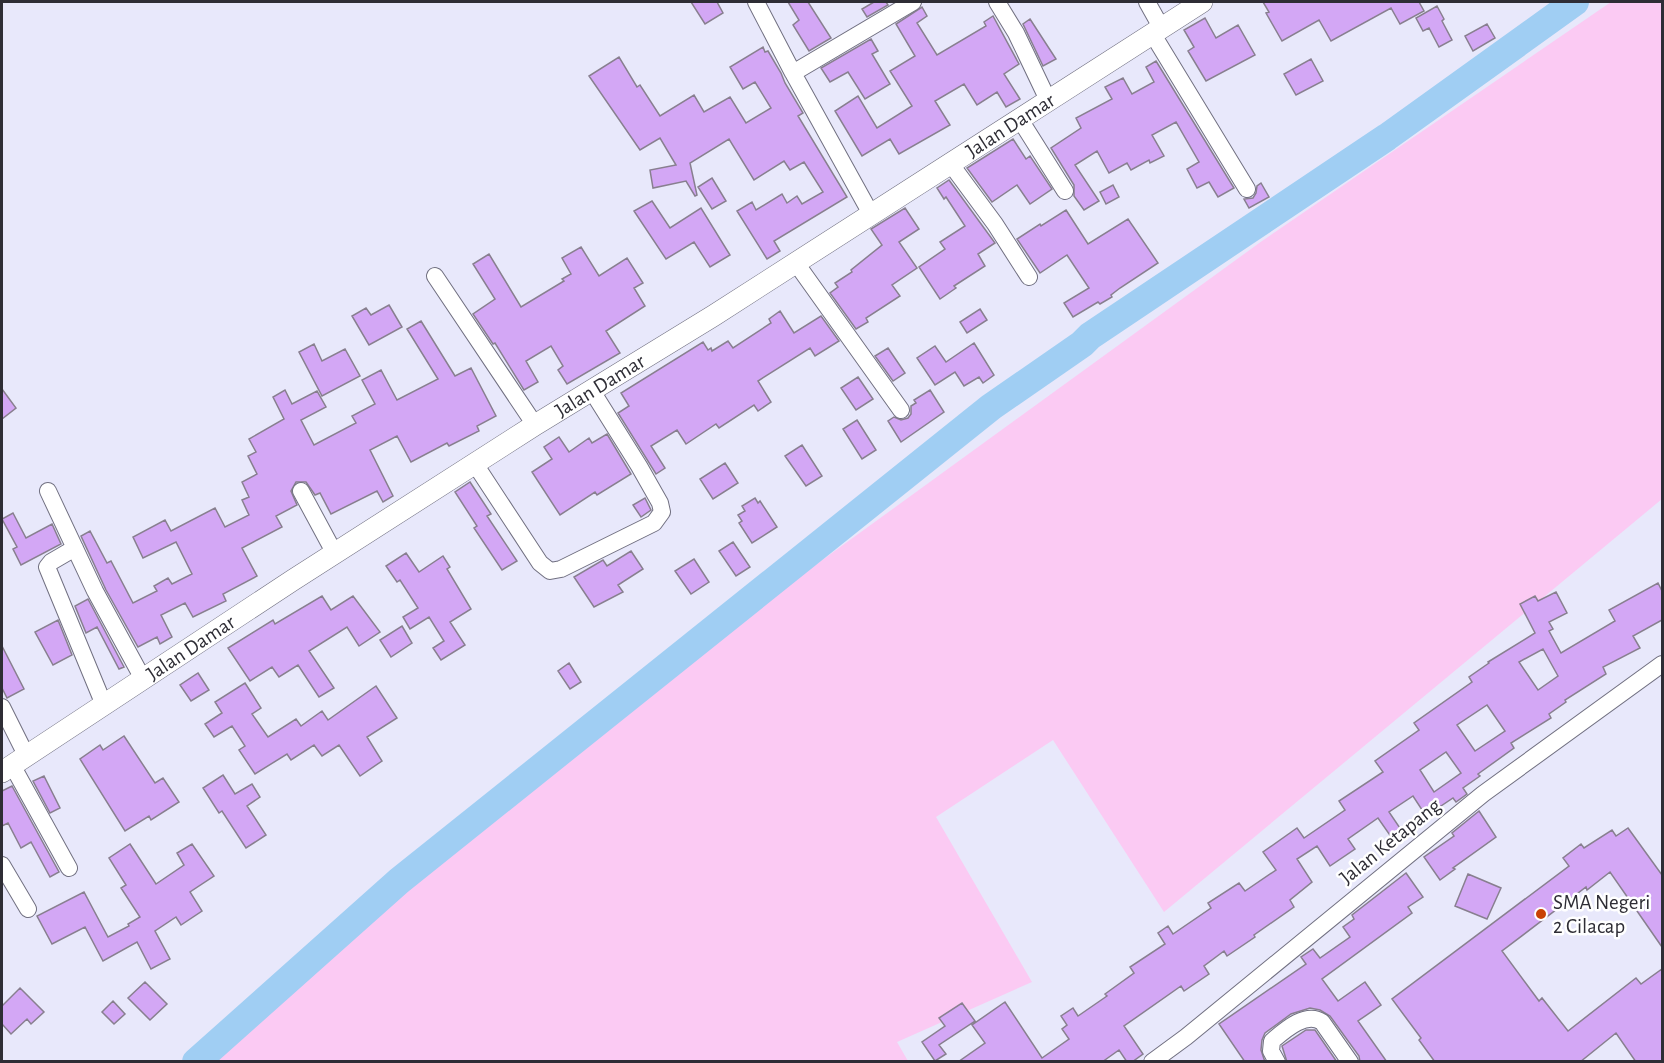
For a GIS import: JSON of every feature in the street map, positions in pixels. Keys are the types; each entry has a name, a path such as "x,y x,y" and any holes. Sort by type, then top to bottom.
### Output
{"street":[{"path":"756,2 871,214"},
{"path":"793,73 913,2"},
{"path":"997,2 1016,33 1048,100"},
{"path":"1147,2 1156,30 1247,189"},
{"name":"Jalan Damar","path":"13,764 535,425 796,262 1202,2"},
{"path":"1019,118 1065,191"},
{"path":"951,163 995,224 1029,277"},
{"path":"796,262 901,410"},
{"path":"435,276 535,425"},
{"path":"475,464 540,563 550,571 561,570 654,522 662,512 660,502 592,391"},
{"path":"48,491 95,591 143,680"},
{"path":"301,491 335,554"},
{"path":"75,548 51,562 47,567 104,705"},
{"name":"Jalan Ketapang","path":"1152,1062 1483,794 1662,664"},
{"path":"2,707 13,764 69,868"},
{"path":"2,866 28,909"},
{"path":"1277,1062 1271,1051 1272,1041 1297,1023 1311,1017 1322,1022 1350,1062"}],"shaded area":[{"path":"1611,2 1662,2 1662,499 1164,912 1053,740 936,817 1032,982 897,1042 908,1061 212,1062 573,741 1262,241"}],"building":[{"path":"691,2 717,2 723,13 705,24"},
{"path":"788,2 808,2 831,38 809,51 793,25 799,20"},
{"path":"874,2 886,2 888,5 867,17 862,9"},
{"path":"1263,2 1419,2 1424,11 1400,24 1391,8 1331,41 1319,20 1282,41 1266,13 1269,12"},
{"path":"1437,6 1452,40 1439,47 1429,28 1423,31 1416,18"},
{"path":"922,7 927,16 917,23 937,55 986,26 984,22 993,16 1019,64 1004,74 1020,99 1006,107 997,92 977,105 964,84 935,101 950,125 899,154 890,139 862,156 835,111 858,96 877,128 912,106 890,71 915,56 896,24"},
{"path":"1205,18 1216,38 1238,25 1255,55 1206,81 1188,51 1194,47 1184,30"},
{"path":"1030,19 1056,59 1043,66 1023,24"},
{"path":"1487,24 1495,38 1473,51 1465,36"},
{"path":"871,39 878,51 872,54 890,84 865,99 848,72 830,82 821,68"},
{"path":"763,47 765,52 768,51 803,113 798,116 847,197 774,241 780,251 767,259 737,211 752,202 756,210 782,194 787,203 797,196 802,204 823,192 804,162 790,170 784,161 754,180 729,139 690,163 697,195 695,196 686,181 653,188 650,170 676,165 660,138 640,150 589,76 619,57 637,87 640,85 660,116 694,95 704,112 730,97 746,123 771,108 755,82 743,89 730,67"},
{"path":"1311,59 1323,81 1296,95 1284,74"},
{"path":"1156,61 1234,188 1218,197 1209,182 1197,188 1187,169 1199,162 1176,122 1152,135 1164,156 1150,163 1149,160 1131,170 1127,163 1109,173 1097,151 1075,165 1099,201 1084,210 1074,196 1074,185 1051,148 1081,128 1076,118 1112,99 1105,87 1123,78 1132,94 1154,82 1146,67"},
{"path":"1013,139 1026,159 1030,156 1052,189 1030,204 1017,185 992,202 967,168"},
{"path":"712,178 726,201 712,209 698,187"},
{"path":"949,180 995,243 978,254 985,266 954,286 956,288 940,299 919,267 945,249 940,242 965,226 946,197 944,199 937,188"},
{"path":"1261,183 1269,197 1249,208 1244,199 1253,198 1257,186"},
{"path":"1113,185 1119,197 1106,204 1100,192"},
{"path":"652,201 670,228 701,208 730,255 710,267 694,242 666,259 634,211"},
{"path":"905,208 919,229 899,242 917,268 892,285 900,296 866,318 868,322 856,329 830,293 838,287 835,283 852,272 851,270 882,245 871,229"},
{"path":"1066,210 1088,244 1128,219 1158,263 1120,288 1111,295 1112,297 1100,304 1098,302 1073,317 1064,303 1089,288 1067,255 1040,273 1017,239"},
{"path":"581,247 599,276 627,258 643,283 634,288 645,306 606,331 620,353 567,384 558,370 563,366 551,346 526,361 538,382 524,390 495,343 493,344 473,314 495,299 473,264 489,254 521,307 564,281 562,279 571,274 562,258"},
{"path":"389,305 402,327 369,345 352,316 366,308 371,315"},
{"path":"980,309 987,320 967,333 960,322"},
{"path":"780,311 794,333 821,316 839,341 815,356 810,348 758,381 771,402 758,411 754,405 719,428 716,424 686,444 677,430 651,446 665,468 656,474 618,413 629,406 621,393 703,342 708,350 711,348 712,351 728,341 733,348 771,323 769,319"},
{"path":"421,321 455,376 471,368 496,416 477,426 479,431 449,446 447,443 411,462 397,436 370,450 393,496 383,502 377,491 331,514 320,493 315,495 306,482 296,482 291,491 297,505 276,516 282,527 242,548 257,576 223,594 226,601 193,617 185,603 161,615 172,637 160,644 157,637 138,647 106,590 81,536 90,531 107,563 111,561 133,603 157,591 154,586 168,578 172,584 192,574 176,542 143,558 133,537 165,520 171,531 215,508 225,527 249,515 242,500 249,497 242,482 257,474 248,456 256,452 249,439 284,419 273,397 285,390 292,404 317,391 326,407 301,420 314,445 356,423 352,416 375,404 362,380 381,370 397,400 438,379 407,329"},
{"path":"974,343 994,375 983,383 979,377 964,386 955,372 935,385 917,358 935,346 946,362"},
{"path":"314,344 322,361 345,349 360,376 322,396 299,352"},
{"path":"888,348 905,373 893,381 875,356"},
{"path":"858,377 873,399 856,410 841,388"},
{"path":"2,389 16,408 2,419"},
{"path":"930,390 944,412 901,442 888,421 894,417 901,420 908,418 911,414 911,406 916,403 914,400"},
{"path":"857,420 876,450 862,459 843,429"},
{"path":"607,434 631,474 597,495 595,492 560,515 532,472 552,459 544,447 559,437 569,452 589,438 592,443"},
{"path":"802,445 822,476 806,486 785,456"},
{"path":"725,463 738,483 713,499 700,479"},
{"path":"470,482 491,514 487,516 517,561 502,570 474,528 477,526 455,492"},
{"path":"645,498 651,510 641,517 633,505"},
{"path":"755,498 758,503 760,501 777,527 752,543 739,523 742,521 738,515 745,511 742,506"},
{"path":"13,513 26,538 52,524 61,544 21,565 13,549 17,547 2,519"},
{"path":"733,542 750,567 736,576 719,551"},
{"path":"631,551 643,569 618,585 623,592 594,607 574,577 603,560 607,566"},
{"path":"406,553 419,572 443,556 450,567 447,569 471,609 450,622 465,645 441,660 433,648 444,641 429,617 410,629 403,617 418,608 400,580 397,582 386,566"},
{"path":"694,559 709,582 691,594 675,571"},
{"path":"1658,583 1662,591 1662,620 1633,636 1640,648 1603,667 1606,674 1565,700 1566,702 1549,714 1551,718 1511,743 1514,748 1463,788 1467,794 1456,802 1453,798 1426,816 1413,796 1389,812 1404,834 1394,841 1378,818 1348,839 1355,849 1330,866 1317,846 1297,859 1312,882 1290,900 1294,907 1227,956 1224,951 1204,966 1209,974 1184,991 1181,986 1124,1026 1143,1054 1132,1062 1127,1062 1119,1050 1102,1062 958,1062 985,1043 972,1025 1005,1002 1042,1058 1069,1039 1062,1029 1067,1025 1061,1016 1073,1008 1078,1016 1107,996 1105,994 1134,973 1130,967 1165,944 1158,933 1168,926 1173,934 1211,908 1208,903 1239,883 1245,891 1276,870 1263,852 1297,828 1304,838 1345,810 1339,801 1383,772 1375,761 1419,730 1414,723 1472,682 1469,677 1488,662 1535,633 1520,604 1535,596 1538,601 1556,592 1567,613 1549,622 1553,629 1549,631 1561,653 1615,621 1609,610","holes":["1543,649 1558,676 1538,690 1519,662","1487,705 1505,731 1475,751 1457,725","1446,752 1461,773 1434,792 1420,770"]},
{"path":"322,596 331,610 353,596 380,632 359,646 347,627 309,651 334,688 319,697 298,665 279,677 272,667 250,681 228,648 273,620 275,624"},
{"path":"88,599 124,667 119,669 97,627 86,633 75,606"},
{"path":"58,620 72,655 53,665 35,632"},
{"path":"402,626 412,643 391,657 380,640"},
{"path":"2,646 24,689 7,698 2,688"},
{"path":"569,663 581,682 570,689 558,671"},
{"path":"198,673 209,690 191,701 180,685"},
{"path":"245,683 261,708 252,714 268,737 296,719 301,726 322,711 328,720 376,686 397,718 367,737 382,761 360,776 339,745 322,756 314,745 291,760 287,754 255,774 239,750 245,746 232,726 214,737 205,724 222,713 215,702"},
{"path":"124,736 155,783 163,778 179,802 151,820 149,816 125,831 80,759 100,745 103,750"},
{"path":"223,775 235,794 252,784 260,797 247,806 266,835 246,848 222,811 219,813 203,788"},
{"path":"44,776 60,808 50,813 33,781"},
{"path":"12,786 59,872 50,877 31,842 21,848 8,823 2,826 2,791"},
{"path":"1479,811 1496,837 1440,880 1424,857 1454,836 1452,833"},
{"path":"1628,828 1662,875 1662,947 1610,872 1587,890 1586,887 1502,951 1539,1001 1542,998 1568,1031 1636,978 1641,984 1662,969 1662,1062 1636,1062 1616,1033 1580,1062 1435,1062 1419,1040 1421,1038 1392,999 1569,866 1563,858 1581,844 1584,848 1612,830 1616,836"},
{"path":"130,844 156,884 184,865 177,853 192,844 214,876 190,892 202,911 181,925 176,917 155,931 170,959 151,969 137,942 103,961 85,927 52,944 37,916 84,892 108,937 129,926 128,924 140,917 121,888 126,885 109,858"},
{"path":"1406,873 1423,897 1408,907 1412,913 1322,979 1338,1001 1365,982 1381,1005 1358,1021 1387,1062 1360,1062 1359,1056 1330,1016 1320,1010 1310,1008 1291,1014 1265,1033 1261,1050 1265,1062 1245,1062 1219,1024 1306,964 1301,957 1313,949 1320,958 1350,937 1343,927 1354,919 1352,915"},
{"path":"1468,874 1501,888 1487,919 1455,906"},
{"path":"145,982 167,1004 150,1020 128,998"},
{"path":"20,988 44,1012 31,1024 27,1019 11,1034 2,1024 2,1006"},
{"path":"113,1001 125,1014 114,1024 102,1012"},
{"path":"962,1003 975,1021 939,1045 946,1054 935,1061 922,1042 945,1026 939,1018"},
{"path":"1306,1030 1315,1030 1337,1062 1287,1062 1282,1046"}],"waterway":[{"path":"196,1062 399,881 991,407 1082,344 1090,336 1387,137 1575,2"}],"place":[{"name":"SMA Negeri 2 Cilacap","path":"1541,914"}]}
